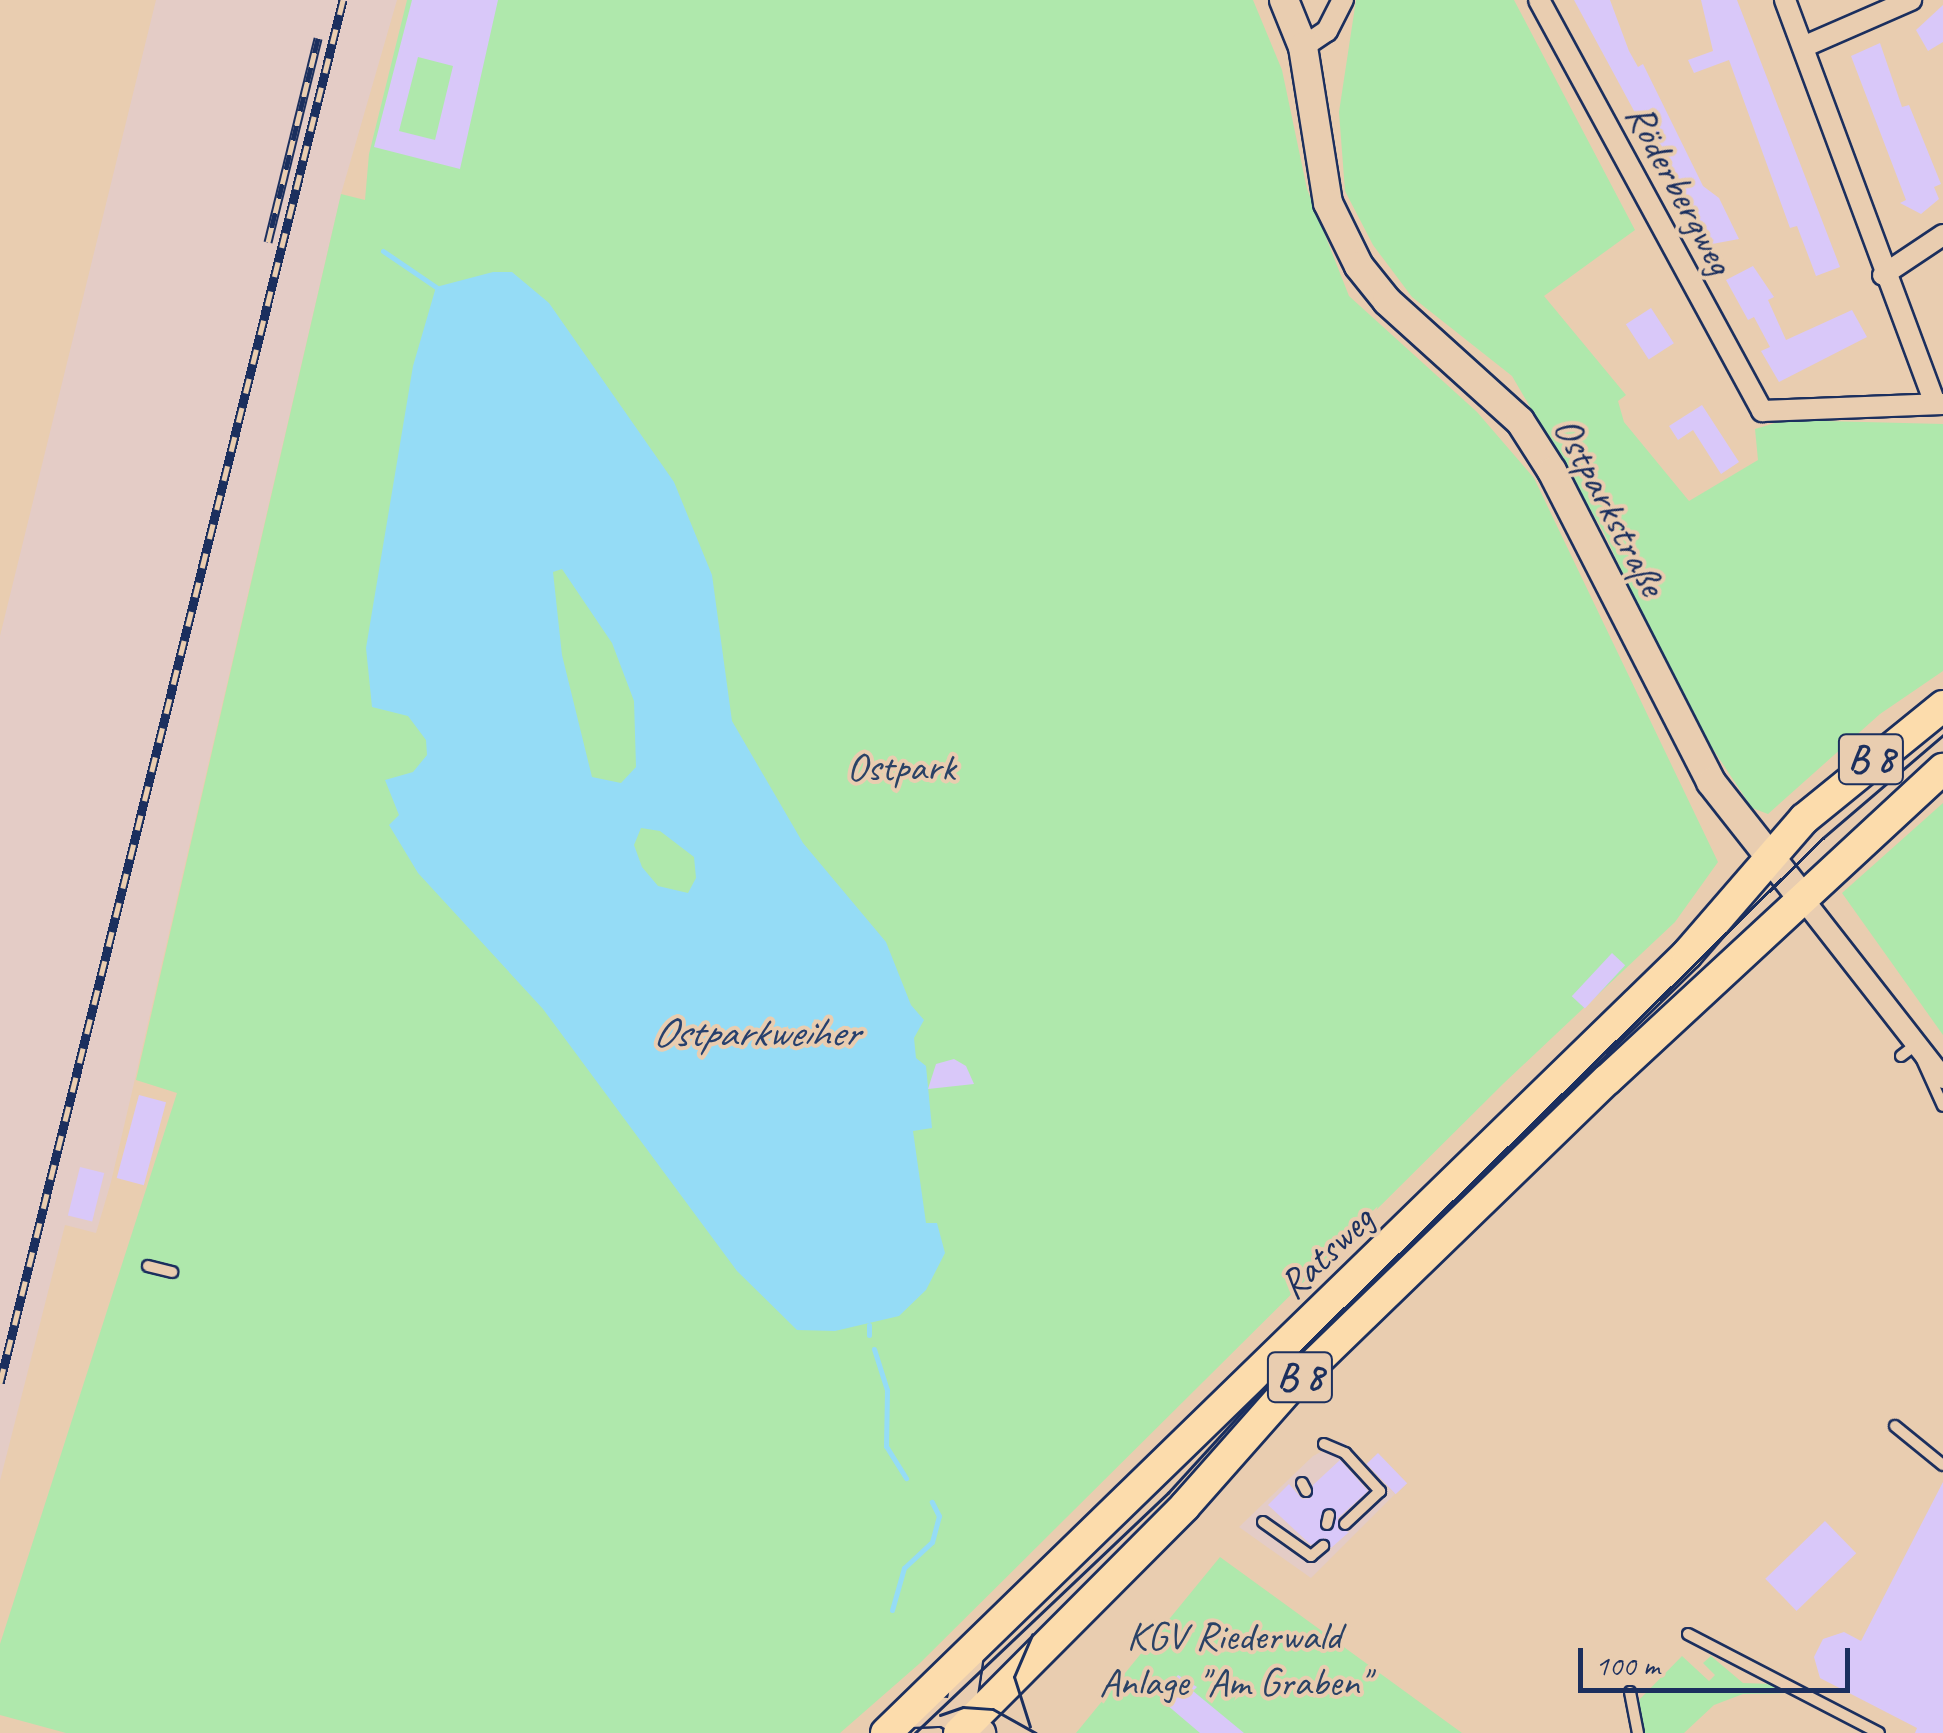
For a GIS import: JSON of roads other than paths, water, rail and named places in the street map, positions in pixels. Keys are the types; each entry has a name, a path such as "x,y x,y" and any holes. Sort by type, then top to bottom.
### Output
{"main road":[{"name":"B 8","path":"1771,863 1804,819 1943,706"},
{"name":"B 8","path":"1800,895 1943,770"},
{"name":"Ratsweg","path":"896,1723 1687,954 1771,863"},
{"name":"Ratsweg","path":"970,1730 1206,1484 1294,1383 1607,1080 1757,946 1800,895"}],"street":[{"name":"Ostparkstraße","path":"1284,0 1303,47 1323,185 1360,266 1387,301 1494,393 1536,445 1675,717 1771,863 1800,895"},
{"path":"1303,47 1327,31 1343,0"},
{"name":"Röderbergweg","path":"1539,0 1762,410 1939,404"},
{"path":"1785,0 1884,274 1939,404"},
{"path":"1803,47 1911,0"},
{"path":"1884,274 1943,235"},
{"name":"B 8","path":"1800,895 1790,856 1804,819"},
{"name":"B 8","path":"1757,946 1776,916 1771,863"},
{"path":"1800,895 1943,1078"},
{"path":"969,1654 962,1700 970,1730"},
{"path":"896,1723 940,1711 970,1730"}],"lane":[{"path":"1901,1056 1918,1042"},
{"path":"1918,1042 1923,1072 1943,1106"},
{"path":"148,1266 172,1272"},
{"path":"1894,1426 1943,1465"},
{"path":"1324,1444 1345,1453 1380,1491 1345,1524"},
{"path":"1274,1530 1284,1521"},
{"path":"1262,1522 1293,1537 1311,1556 1323,1546"},
{"path":"1688,1634 1879,1733"},
{"path":"1630,1692 1638,1733"}],"water":[{"name":"Ostparkweiher","path":"493,272 512,272 549,303 674,482 712,575 732,721 803,843 886,942 911,1005 924,1020 914,1038 916,1058 926,1066 932,1128 913,1131 926,1223 937,1223 945,1253 926,1290 899,1316 835,1331 797,1330 737,1271 543,1009 418,873 389,825 399,815 385,780 413,772 427,755 426,740 408,716 372,707 366,648 413,366 436,287","holes":["562,569 612,643 634,701 636,767 621,783 592,777 562,655 553,572","641,828 660,831 694,857 696,878 688,893 658,886 642,867 634,845"]}],"waterway":[{"path":"383,251 436,287"},
{"path":"869,1325 869,1335"},
{"path":"874,1349 887,1390 886,1446 906,1478"},
{"path":"892,1610 904,1568 932,1542 939,1516 932,1502"}],"tram line":[{"path":"915,1733 1168,1493 1274,1377 1823,838 1943,735"},
{"path":"1030,1727 1014,1677 1032,1635"},
{"path":"940,1715 963,1707 993,1709 1036,1733"}],"railway":[{"path":"0,1383 343,0"},
{"path":"268,242 318,38"}],"park label":[{"name":"Ostpark","path":"901,767"},
{"name":"KGV Riederwald Anlage \"Am Graben\"","path":"1234,1659"}]}
